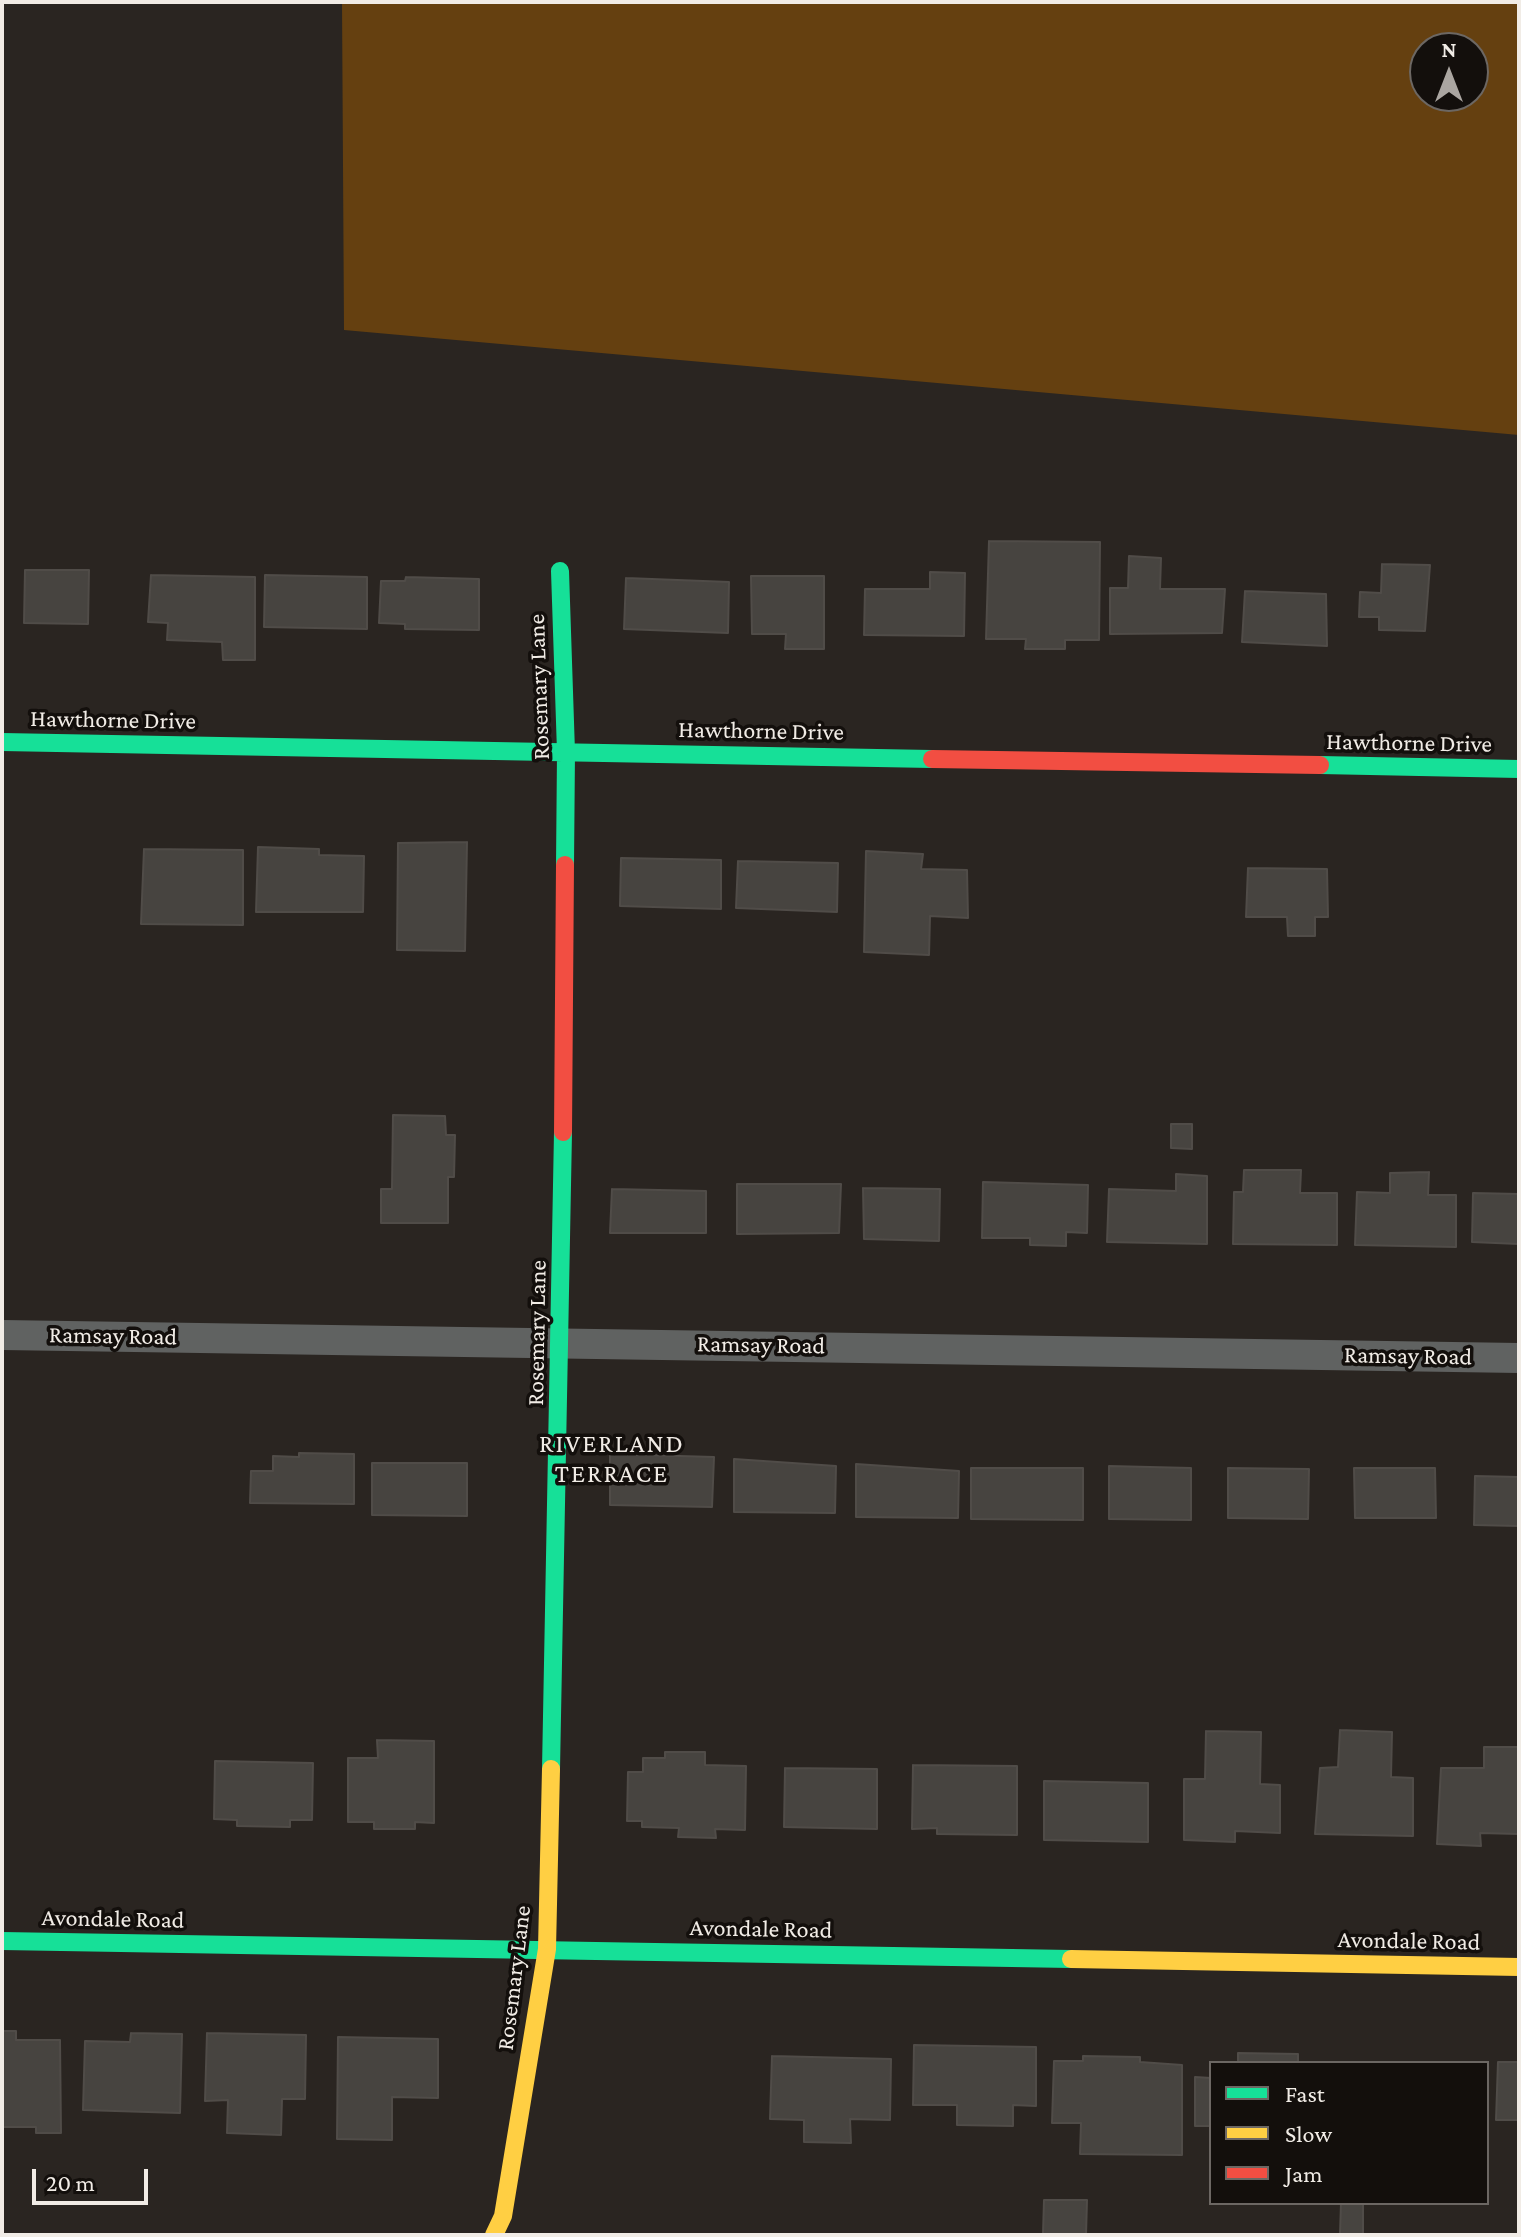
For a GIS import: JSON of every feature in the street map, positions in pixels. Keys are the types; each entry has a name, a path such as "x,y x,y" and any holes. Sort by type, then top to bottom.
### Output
{"street":[{"name":"Rosemary Lane","path":"494,2235 503,2216 547,1949 561,1342 566,752 560,571"},
{"name":"Hawthorne Drive","path":"2,742 1519,769"},
{"name":"Ramsay Road","path":"2,1335 1519,1358"},
{"name":"Avondale Road","path":"2,1941 1519,1967"}],"shaded area":[{"path":"342,2 1519,2 1519,435 344,330"}],"building":[{"path":"989,541 1100,542 1099,640 1065,640 1065,649 1025,649 1026,639 986,639"},
{"path":"1129,556 1161,558 1160,589 1225,589 1222,633 1110,634 1110,588 1128,588"},
{"path":"1382,564 1430,565 1425,631 1379,630 1379,617 1359,617 1360,592 1381,593"},
{"path":"25,570 89,570 88,624 24,623"},
{"path":"930,572 965,573 964,636 864,635 865,589 930,589"},
{"path":"151,575 255,577 255,660 223,660 222,642 167,640 168,623 148,622"},
{"path":"265,575 367,577 367,629 264,627"},
{"path":"751,576 824,576 824,649 785,649 786,634 752,634"},
{"path":"406,577 479,579 479,630 405,629 405,624 379,623 381,581 405,581"},
{"path":"626,578 729,582 728,633 624,629"},
{"path":"1245,591 1326,594 1327,646 1242,642"},
{"path":"467,842 465,951 397,950 398,843"},
{"path":"258,847 319,849 319,855 364,856 363,912 256,912"},
{"path":"144,849 243,850 243,925 141,924"},
{"path":"866,851 923,854 921,869 967,870 968,918 930,916 929,955 864,952"},
{"path":"621,858 721,860 721,909 620,906"},
{"path":"738,861 838,863 837,912 736,908"},
{"path":"1248,868 1327,869 1328,917 1315,917 1315,936 1288,936 1287,917 1246,917"},
{"path":"393,1115 445,1116 446,1135 455,1135 454,1177 448,1177 448,1223 381,1223 381,1189 392,1189"},
{"path":"1171,1124 1192,1124 1192,1149 1171,1148"},
{"path":"1244,1170 1301,1170 1300,1193 1337,1193 1337,1245 1233,1244 1234,1192 1243,1192"},
{"path":"1429,1172 1428,1195 1456,1195 1456,1247 1355,1245 1357,1192 1390,1193 1390,1173"},
{"path":"1176,1174 1207,1176 1207,1244 1107,1242 1109,1189 1176,1191"},
{"path":"983,1182 1088,1185 1087,1233 1066,1232 1066,1246 1030,1245 1030,1238 982,1238"},
{"path":"737,1184 841,1184 839,1233 737,1234"},
{"path":"863,1188 940,1189 939,1241 864,1239"},
{"path":"612,1189 706,1191 706,1233 610,1233"},
{"path":"1473,1193 1519,1194 1519,1244 1472,1242"},
{"path":"299,1453 354,1454 354,1504 250,1503 251,1471 273,1471 273,1456 299,1457"},
{"path":"610,1454 714,1457 712,1507 610,1505"},
{"path":"734,1459 836,1466 835,1513 734,1512"},
{"path":"372,1463 467,1463 467,1516 372,1515"},
{"path":"856,1464 959,1471 958,1518 856,1517"},
{"path":"1109,1466 1191,1468 1191,1520 1109,1519"},
{"path":"971,1468 1083,1468 1083,1520 971,1519"},
{"path":"1228,1468 1309,1469 1308,1519 1228,1518"},
{"path":"1354,1468 1435,1468 1436,1518 1355,1518"},
{"path":"1475,1476 1519,1477 1519,1526 1474,1525"},
{"path":"1340,1730 1392,1732 1391,1777 1413,1778 1413,1836 1315,1834 1320,1768 1338,1767"},
{"path":"1206,1731 1261,1732 1260,1784 1280,1785 1280,1833 1235,1831 1235,1842 1184,1840 1184,1779 1205,1779"},
{"path":"377,1740 434,1741 434,1823 415,1822 415,1829 374,1829 374,1822 348,1822 348,1758 378,1758"},
{"path":"1484,1747 1519,1747 1519,1834 1480,1833 1481,1846 1437,1844 1441,1768 1484,1768"},
{"path":"665,1752 705,1752 705,1765 746,1766 745,1830 715,1829 716,1838 678,1837 679,1828 642,1827 642,1821 627,1821 628,1772 643,1772 643,1758 665,1758"},
{"path":"215,1761 313,1763 312,1820 290,1820 290,1827 237,1826 237,1820 214,1819"},
{"path":"913,1765 1017,1766 1017,1835 937,1834 937,1828 912,1829"},
{"path":"785,1768 877,1769 877,1829 784,1827"},
{"path":"1044,1781 1148,1783 1148,1842 1044,1840"},
{"path":"2,2031 16,2031 16,2040 60,2040 61,2133 36,2133 36,2127 2,2127"},
{"path":"131,2033 182,2034 180,2113 83,2110 85,2041 130,2042"},
{"path":"207,2033 306,2035 305,2099 282,2099 281,2135 227,2133 228,2100 205,2101"},
{"path":"338,2037 438,2039 438,2098 392,2097 392,2140 337,2139"},
{"path":"914,2045 1036,2047 1036,2106 1013,2105 1013,2126 957,2125 957,2105 913,2105"},
{"path":"1238,2053 1298,2054 1298,2061 1238,2061"},
{"path":"772,2056 891,2059 890,2120 850,2119 851,2143 804,2142 804,2120 770,2119"},
{"path":"1083,2056 1140,2057 1140,2062 1182,2065 1182,2155 1080,2154 1081,2123 1052,2123 1054,2061 1083,2061"},
{"path":"1498,2062 1519,2062 1519,2120 1496,2120"},
{"path":"1195,2077 1209,2078 1209,2126 1195,2126"},
{"path":"1044,2200 1087,2200 1086,2235 1043,2234"},
{"path":"1341,2205 1363,2205 1363,2234 1340,2234"}],"traffic: fast":[{"path":"560,571 566,752 565,865"},
{"path":"2,742 932,759"},
{"path":"1320,765 1519,769"},
{"path":"551,1769 563,1132"},
{"path":"2,1941 1071,1959"}],"traffic: slow":[{"path":"494,2235 503,2216 547,1949 551,1769"},
{"path":"1071,1959 1519,1967"}],"traffic: jam":[{"path":"932,759 1320,765"},
{"path":"563,1132 565,865"}],"district":[{"name":"RIVERLAND TERRACE","path":"612,1459"}]}
